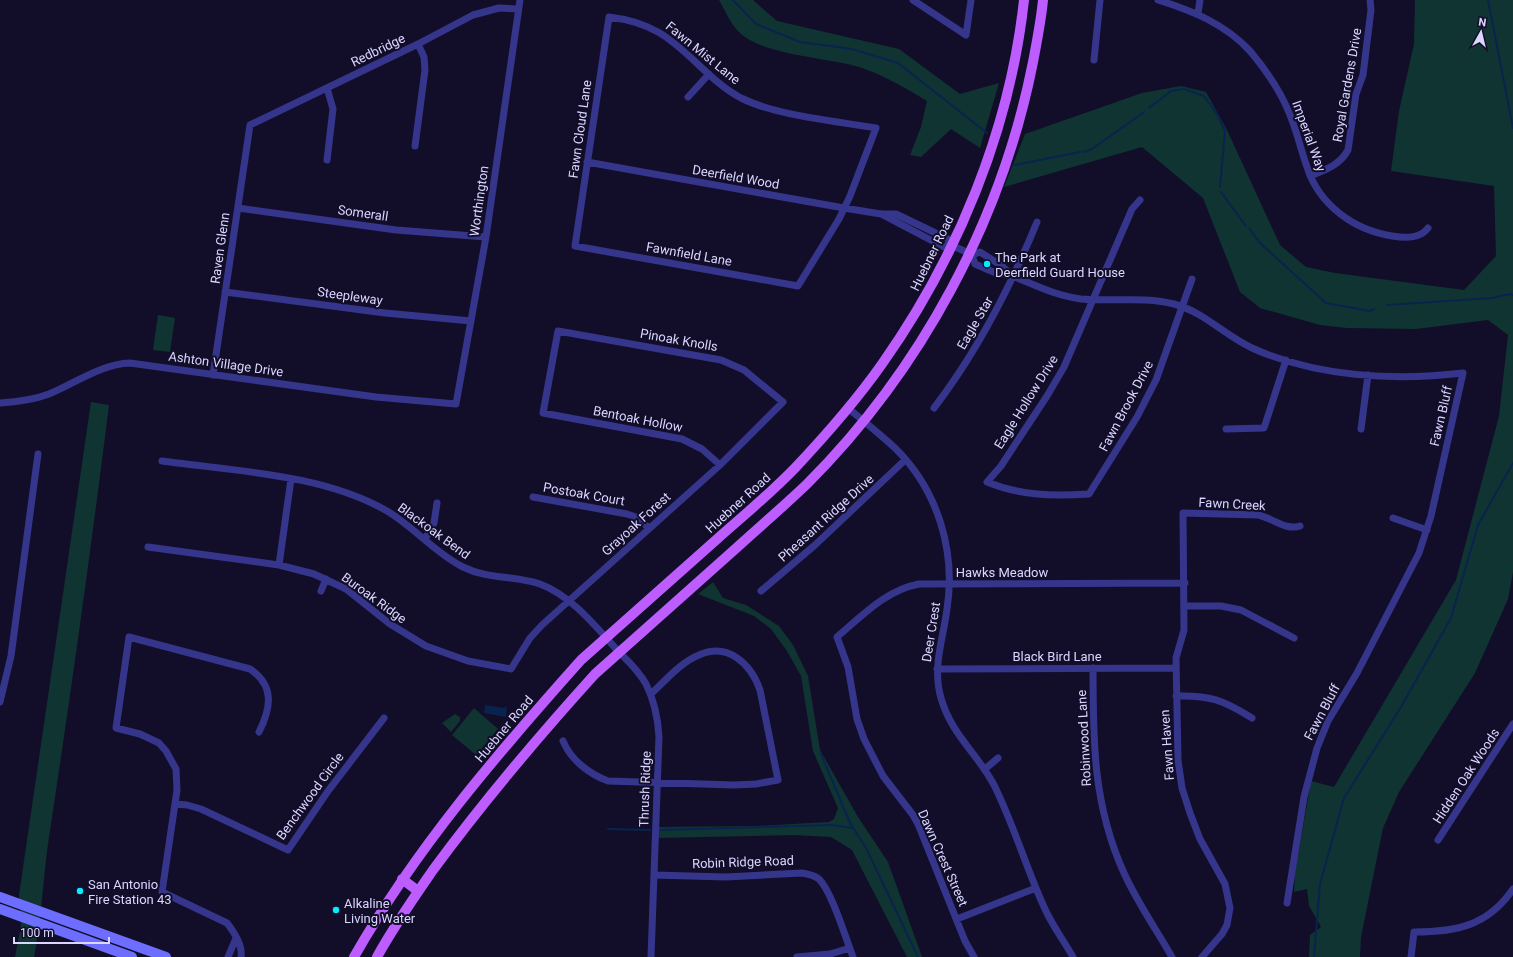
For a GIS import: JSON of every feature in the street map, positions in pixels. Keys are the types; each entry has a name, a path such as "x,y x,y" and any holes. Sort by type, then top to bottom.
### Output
{"main road":[{"name":"Huebner Road","path":"354,957 394,890 445,820 581,660 784,479 849,408 882,364 920,306 977,186 1003,107 1024,0"},
{"path":"378,957 418,891 460,831 595,674 807,483 864,421 937,316 970,254 996,194 1022,112 1043,0"},
{"path":"402,879 418,891"},
{"path":"0,897 166,957"},
{"path":"0,909 132,957"}],"street":[{"name":"Worthington","path":"456,404 486,237 520,0"},
{"path":"913,0 966,35 971,0"},
{"path":"1094,60 1100,0"},
{"name":"Imperial Way","path":"1158,0 1198,14 1216,23 1240,41 1264,69 1289,113 1310,176 1320,192 1333,208 1363,227 1387,235 1408,238 1422,234 1428,228"},
{"path":"1198,14 1200,0"},
{"name":"Royal Gardens Drive","path":"1310,176 1332,168 1344,158 1348,150 1356,94 1363,75 1371,10 1370,0"},
{"name":"Redbridge","path":"250,125 418,44 478,13 498,8 518,9"},
{"name":"Fawn Mist Lane","path":"609,16 636,22 658,32 677,46 709,74 740,97 765,107 876,128 844,208"},
{"name":"Fawn Cloud Lane","path":"575,246 609,16"},
{"path":"415,146 424,70 424,57 418,44"},
{"path":"688,97 709,74"},
{"path":"327,88 333,109 327,160"},
{"name":"Raven Glenn","path":"213,375 250,125"},
{"name":"Deerfield Wood","path":"588,162 844,208 881,214 891,213 948,239 950,245"},
{"name":"Eagle Hollow Drive","path":"1089,494 1035,495 1003,489 987,482 1001,466 1047,396 1064,367 1132,209 1140,200"},
{"name":"Somerall","path":"238,208 396,230 486,237"},
{"name":"Fawnfield Lane","path":"575,246 798,286 844,208"},
{"name":"Eagle Star","path":"934,408 952,384 988,326 1013,276 1037,222"},
{"path":"950,245 970,254"},
{"name":"Fawn Bluff","path":"1013,276 998,274 975,264 970,254 980,252 1002,266 1013,276 1042,290 1065,296 1093,300 1159,301 1183,306 1209,319 1239,341 1286,360 1311,367 1368,375 1418,376 1463,374 1427,530 1412,568 1357,673 1328,721 1317,748 1304,797 1287,903"},
{"name":"Fawn Brook Drive","path":"1089,494 1136,417 1156,380 1192,279"},
{"name":"Steepleway","path":"226,292 385,314 471,321"},
{"name":"Pinoak Knolls","path":"543,413 558,331 721,360 744,370 783,402"},
{"path":"1226,429 1264,428 1286,360"},
{"name":"Ashton Village Drive","path":"0,403 26,401 47,394 112,366 124,363 376,397 456,404"},
{"path":"1361,429 1368,375"},
{"name":"Grayoak Forest","path":"511,669 530,638 542,625 720,465 783,402"},
{"name":"Deer Crest","path":"849,408 906,460 924,487 938,516 948,554 950,584 947,611 939,646 937,669 940,696 948,719 961,740 985,769 1046,911 1073,957"},
{"name":"Bentoak Hollow","path":"543,413 682,439 702,449 720,465"},
{"path":"0,702 11,656 38,454"},
{"name":"Pheasant Ridge Drive","path":"761,591 815,545 906,460"},
{"name":"Blackoak Bend","path":"162,461 318,484 370,502 387,512 425,539 443,555 464,568 486,576 539,584 554,590 568,601 606,638"},
{"path":"279,565 291,479"},
{"name":"Postoak Court","path":"533,497 627,514 636,517 649,528"},
{"path":"425,539 434,523 437,503"},
{"name":"Fawn Creek","path":"1183,513 1258,515 1267,517 1288,527 1294,528 1300,526"},
{"name":"Fawn Haven","path":"1183,513 1185,583 1184,630 1176,658 1176,733 1182,788 1200,839 1225,884 1230,908 1227,925 1222,934 1202,957"},
{"path":"1393,518 1427,530"},
{"name":"Buroak Ridge","path":"148,548 279,565 302,570 326,579 346,589 390,624 426,646 468,661 511,669"},
{"path":"321,590 326,579"},
{"name":"Hawks Meadow","path":"837,637 885,598 898,590 920,584 1185,583"},
{"path":"1185,606 1222,606 1241,610 1294,638"},
{"path":"241,957 240,945 233,931 221,919 162,892 175,804 177,774 172,759 166,750 150,737 116,728 129,637 250,669 259,675 266,687 269,697 264,720 259,732"},
{"name":"Dawn Crest Street","path":"837,637 848,667 858,719 864,739 883,776 913,815 974,957"},
{"name":"Thrush Ridge","path":"606,638 645,682 651,694 658,726 651,957"},
{"path":"563,741 570,755 599,778 617,782 745,785 778,780 760,690 756,678 748,666 741,660 729,654 715,651 698,655 686,662 651,694"},
{"name":"Robinwood Lane","path":"1093,668 1093,734 1095,770 1101,806 1111,840 1124,874 1172,957"},
{"name":"Black Bird Lane","path":"937,669 1176,668"},
{"path":"1176,696 1201,696 1217,699 1252,718"},
{"name":"Benchwood Circle","path":"175,804 187,805 200,809 288,850 328,790 384,718"},
{"name":"Hidden Oak Woods","path":"1438,840 1513,724"},
{"path":"985,769 998,758"},
{"name":"Robin Ridge Road","path":"654,875 726,877 802,873 810,874 818,879 827,892 853,957"},
{"path":"957,919 1036,888"},
{"path":"1411,957 1414,932 1449,931 1468,926 1493,911 1512,894"},
{"path":"231,956 236,938"},
{"path":"797,957 830,954 850,948"}],"green space":[{"path":"719,0 753,0 777,21 899,49 960,94 999,83 980,148 951,129 921,157 910,155 921,127 927,101 889,79 865,69 780,51 749,40 735,28"},
{"path":"1415,0 1513,0 1513,572 1508,599 1475,673 1399,792 1383,828 1361,937 1360,957 1309,957 1310,935 1321,927 1309,906 1307,889 1294,892 1295,873 1311,781 1334,787 1456,580 1499,416 1508,335 1488,320 1416,329 1347,328 1320,325 1260,308 1240,292 1203,198 1142,147 1004,187 1025,134 1142,93 1181,86 1206,92 1227,130 1280,245 1306,267 1335,273 1464,290 1496,256 1494,186 1391,171 1399,111 1414,44"},
{"path":"158,315 175,318 170,352 153,350"},
{"path":"91,402 109,405 47,852 39,927 34,957 15,957 21,925 19,895"},
{"path":"713,582 723,598 746,605 779,626 793,645 808,676 820,750 858,817 888,862 922,957 907,957 852,850 831,837 794,835 657,838 657,827 756,826 829,822 834,819 838,808 813,751 801,676 787,651 771,629 754,616 698,594"},
{"path":"474,708 498,729 476,755 452,735"},
{"path":"455,714 460,717 460,721 451,732 442,723"}],"water":[{"path":"485,705 504,708 507,706 506,717 484,713"}],"waterway":[{"path":"733,0 756,24 800,42 852,49 898,63 987,133"},
{"path":"1488,0 1513,128"},
{"path":"1149,108 1171,91 1184,89 1204,96 1217,114 1225,131 1220,187"},
{"path":"1083,152 1092,149 1144,112"},
{"path":"1015,165 1080,152"},
{"path":"1221,192 1246,226"},
{"path":"1249,228 1260,243 1326,303 1370,311 1374,309"},
{"path":"1387,305 1492,298 1510,294 1513,295"},
{"path":"1314,957 1320,884 1344,798 1401,707 1451,618 1478,525 1513,463"},
{"path":"821,754 850,823 866,848 918,957"},
{"path":"660,830 831,825 853,828"},
{"path":"608,829 650,830"}],"place":[{"name":"The Park at Deerfield Guard House","path":"987,264"},
{"name":"San Antonio Fire Station 43","path":"80,891"},
{"name":"Alkaline Living Water","path":"336,910"}]}
